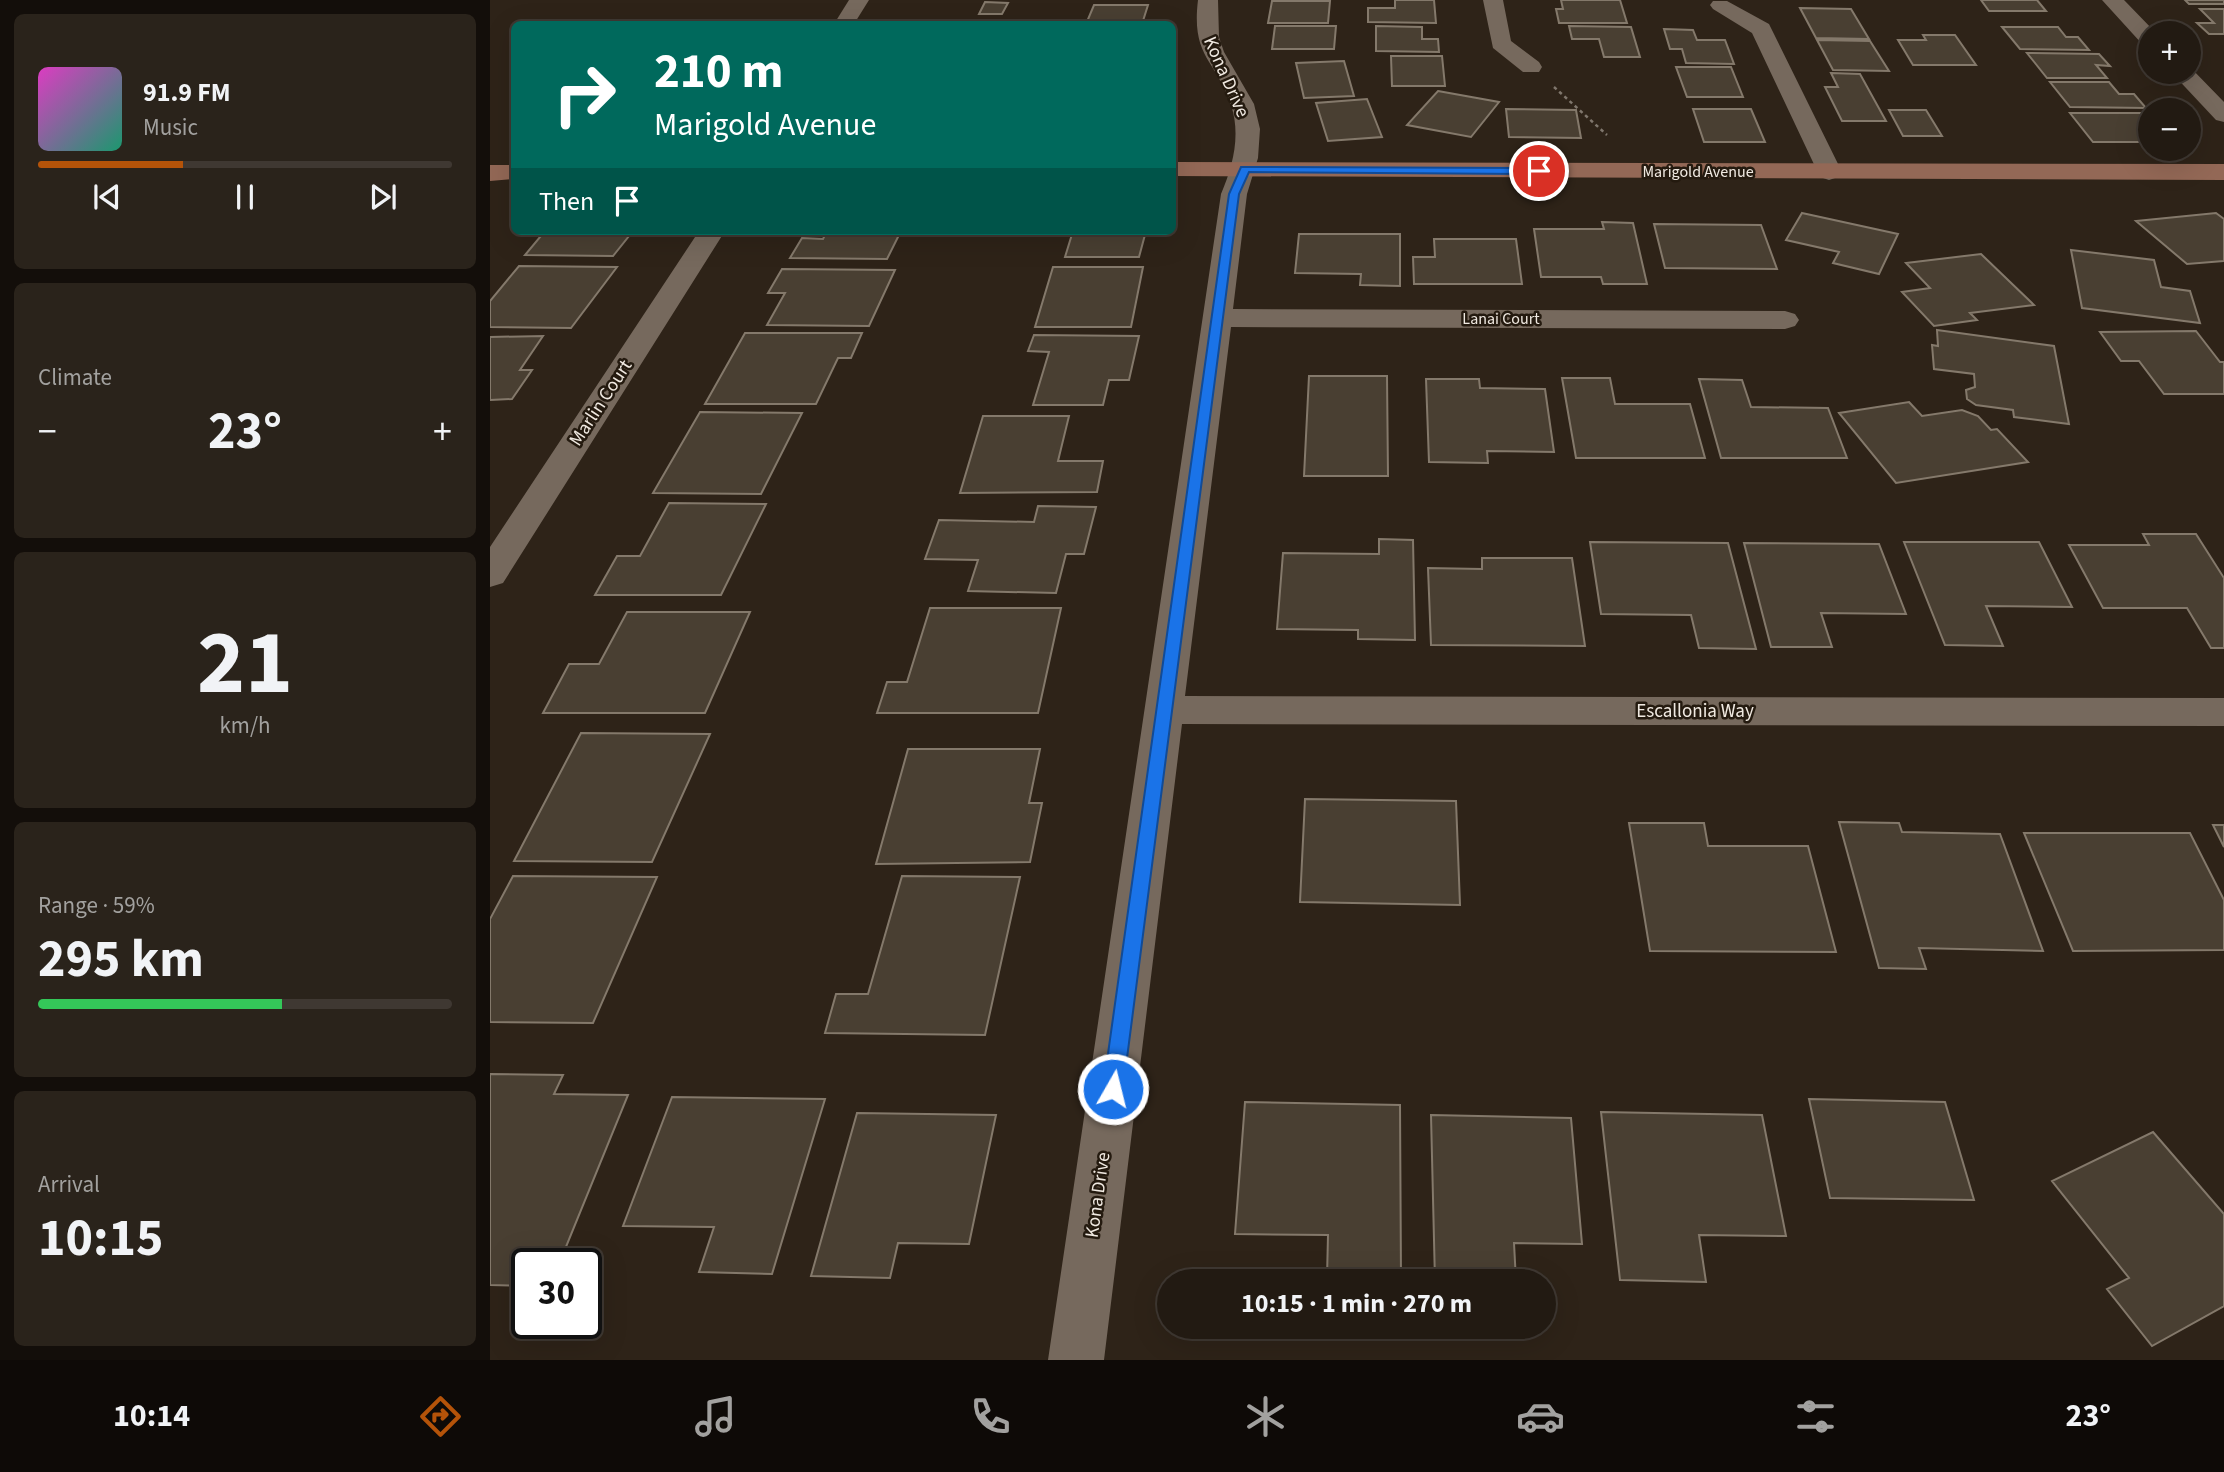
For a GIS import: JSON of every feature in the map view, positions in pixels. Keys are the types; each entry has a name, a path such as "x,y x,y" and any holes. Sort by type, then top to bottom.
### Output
{"street":[{"path":"846,21 859,0"},
{"name":"Kona Drive","path":"1076,1360 1234,194 1245,169 1247,120 1209,44 1205,27 1208,0"},
{"path":"1493,0 1501,43 1531,66"},
{"path":"2112,0 2138,27"},
{"path":"1720,5 1761,29 1829,172"},
{"path":"2194,84 2224,115"},
{"name":"Marigold Avenue","path":"1176,169 2224,172"},
{"path":"490,173 511,172"},
{"name":"Marlin Court","path":"490,575 709,235"},
{"name":"Lanai Court","path":"1217,318 1785,320"},
{"name":"Escallonia Way","path":"1165,710 2224,712"}],"path":[{"path":"1531,66 1646,171"}],"building":[{"path":"1395,0 1434,0 1436,23 1368,22 1368,8 1395,8"},
{"path":"1561,0 1620,0 1627,23 1559,23 1556,9 1563,9"},
{"path":"1981,0 2037,0 2046,11 1989,11"},
{"path":"2185,0 2224,0 2224,4 2189,4"},
{"path":"1272,1 1330,1 1328,23 1268,23"},
{"path":"985,2 1008,3 1002,14 979,14"},
{"path":"1094,5 1148,5 1143,21 1087,21"},
{"path":"1800,8 1851,9 1869,39 1816,38"},
{"path":"2200,9 2224,9 2224,34 2209,34 2201,27 2201,23 2214,23"},
{"path":"1275,26 1336,26 1334,49 1272,49"},
{"path":"1376,26 1422,27 1422,39 1438,39 1439,52 1376,51"},
{"path":"1569,26 1631,27 1640,57 1604,57 1599,39 1572,39"},
{"path":"2002,27 2058,27 2066,37 2078,37 2089,50 2020,49"},
{"path":"1664,29 1693,30 1697,40 1725,40 1734,64 1686,63 1682,49 1670,49"},
{"path":"1923,35 1955,35 1976,65 1913,65 1898,40 1926,40"},
{"path":"1817,40 1870,41 1889,71 1833,70"},
{"path":"2027,53 2099,54 2110,66 2096,65 2107,78 2047,78"},
{"path":"1391,56 1442,56 1445,86 1392,86"},
{"path":"1344,61 1354,96 1304,98 1296,63"},
{"path":"1676,67 1731,67 1743,97 1687,97"},
{"path":"1831,73 1860,74 1886,121 1842,121 1825,87 1838,87"},
{"path":"2050,82 2109,82 2119,94 2134,94 2138,99 2138,108 2070,107"},
{"path":"1438,91 1499,102 1471,137 1407,125"},
{"path":"1367,99 1382,137 1328,141 1316,103"},
{"path":"1506,109 1576,110 1581,138 1509,137"},
{"path":"1693,109 1751,109 1765,142 1704,142"},
{"path":"1889,110 1926,110 1942,136 1903,136"},
{"path":"2070,113 2138,113 2138,142 2093,142"},
{"path":"1802,213 1898,234 1879,274 1833,263 1839,252 1786,240"},
{"path":"2216,213 2224,219 2224,261 2187,264 2136,221"},
{"path":"1602,222 1633,223 1647,284 1603,284 1601,277 1541,277 1534,229 1604,229"},
{"path":"1654,224 1761,225 1777,269 1665,268"},
{"path":"1299,234 1400,234 1400,286 1360,285 1361,274 1295,273"},
{"path":"542,235 630,235 613,256 525,255"},
{"path":"825,235 899,235 887,259 790,258 802,238 823,239"},
{"path":"1072,235 1145,235 1139,257 1065,257"},
{"path":"1434,239 1516,239 1522,284 1414,284 1413,257 1435,257"},
{"path":"2071,250 2154,260 2161,287 2190,291 2200,323 2082,308"},
{"path":"1981,254 2034,305 1970,313 1977,320 1934,326 1902,292 1930,288 1906,263"},
{"path":"519,266 617,267 571,328 490,327 490,301"},
{"path":"1053,267 1143,267 1131,327 1035,327"},
{"path":"782,269 895,270 869,326 767,325 785,293 768,293"},
{"path":"1937,330 2054,346 2069,424 2014,417 2013,410 1976,405 1967,399 1966,390 1975,387 1974,374 1934,369 1932,345 1938,346"},
{"path":"2196,331 2220,362 2224,362 2224,394 2164,394 2139,361 2121,361 2100,332"},
{"path":"745,333 862,333 851,358 838,358 816,404 705,404"},
{"path":"1034,335 1139,336 1129,380 1109,380 1103,405 1033,405 1049,352 1028,351"},
{"path":"543,336 520,370 532,370 512,399 490,400 490,337"},
{"path":"1309,376 1387,376 1388,476 1304,476"},
{"path":"1562,378 1610,378 1615,404 1690,404 1705,458 1576,458"},
{"path":"1426,379 1479,379 1480,388 1545,389 1554,452 1487,451 1488,463 1429,462"},
{"path":"1699,379 1742,380 1751,407 1828,408 1847,458 1721,458"},
{"path":"1909,402 1922,416 1962,410 1978,416 1991,430 1997,429 2028,462 1896,483 1839,413"},
{"path":"700,412 802,413 761,494 653,493"},
{"path":"983,416 1069,416 1058,461 1103,461 1097,492 960,493"},
{"path":"669,503 766,504 721,595 595,595 617,556 640,556"},
{"path":"1038,506 1096,507 1084,554 1066,554 1056,593 968,591 978,560 925,559 939,520 1034,522"},
{"path":"2143,534 2196,534 2224,578 2224,648 2211,648 2187,608 2103,608 2069,545 2149,545"},
{"path":"1379,539 1413,540 1415,640 1358,639 1358,630 1277,629 1283,553 1379,554"},
{"path":"1590,542 1728,543 1756,649 1699,648 1691,615 1601,614"},
{"path":"1904,542 2039,542 2072,607 1986,606 2003,646 1945,645"},
{"path":"1744,543 1879,544 1906,614 1821,613 1832,647 1771,647"},
{"path":"1482,558 1572,558 1585,646 1431,645 1428,568 1482,569"},
{"path":"930,608 1061,608 1038,713 877,713 887,682 907,682"},
{"path":"627,612 750,612 705,713 543,713 569,664 599,664"},
{"path":"581,733 710,734 652,862 514,861"},
{"path":"908,749 1040,749 1029,803 1042,803 1030,862 876,864"},
{"path":"1305,799 1456,801 1460,905 1300,902"},
{"path":"1839,822 1899,823 1902,832 2000,834 2043,951 1919,948 1926,969 1879,968"},
{"path":"1629,823 1704,823 1708,846 1808,846 1836,952 1650,951"},
{"path":"2213,825 2224,825 2224,847"},
{"path":"2024,833 2190,833 2224,900 2224,950 2073,951"},
{"path":"513,876 657,877 593,1023 490,1022 490,919"},
{"path":"902,876 1020,877 985,1035 825,1033 836,994 868,994"},
{"path":"490,1074 563,1075 554,1094 628,1095 566,1248 511,1248 511,1286 490,1285"},
{"path":"672,1097 825,1099 772,1274 699,1272 714,1227 623,1226"},
{"path":"1809,1099 1945,1102 1974,1200 1830,1198"},
{"path":"1245,1102 1400,1105 1401,1269 1327,1269 1328,1235 1235,1234"},
{"path":"1601,1112 1762,1115 1786,1236 1699,1235 1706,1282 1620,1280"},
{"path":"857,1113 996,1115 969,1244 898,1243 890,1278 811,1276"},
{"path":"1431,1115 1571,1118 1582,1244 1514,1243 1515,1269 1435,1269"},
{"path":"2153,1132 2224,1214 2224,1306 2152,1346 2107,1289 2129,1278 2052,1181"}],"route":[{"path":"1113,1089 1234,194 1245,169 1539,171"}]}
